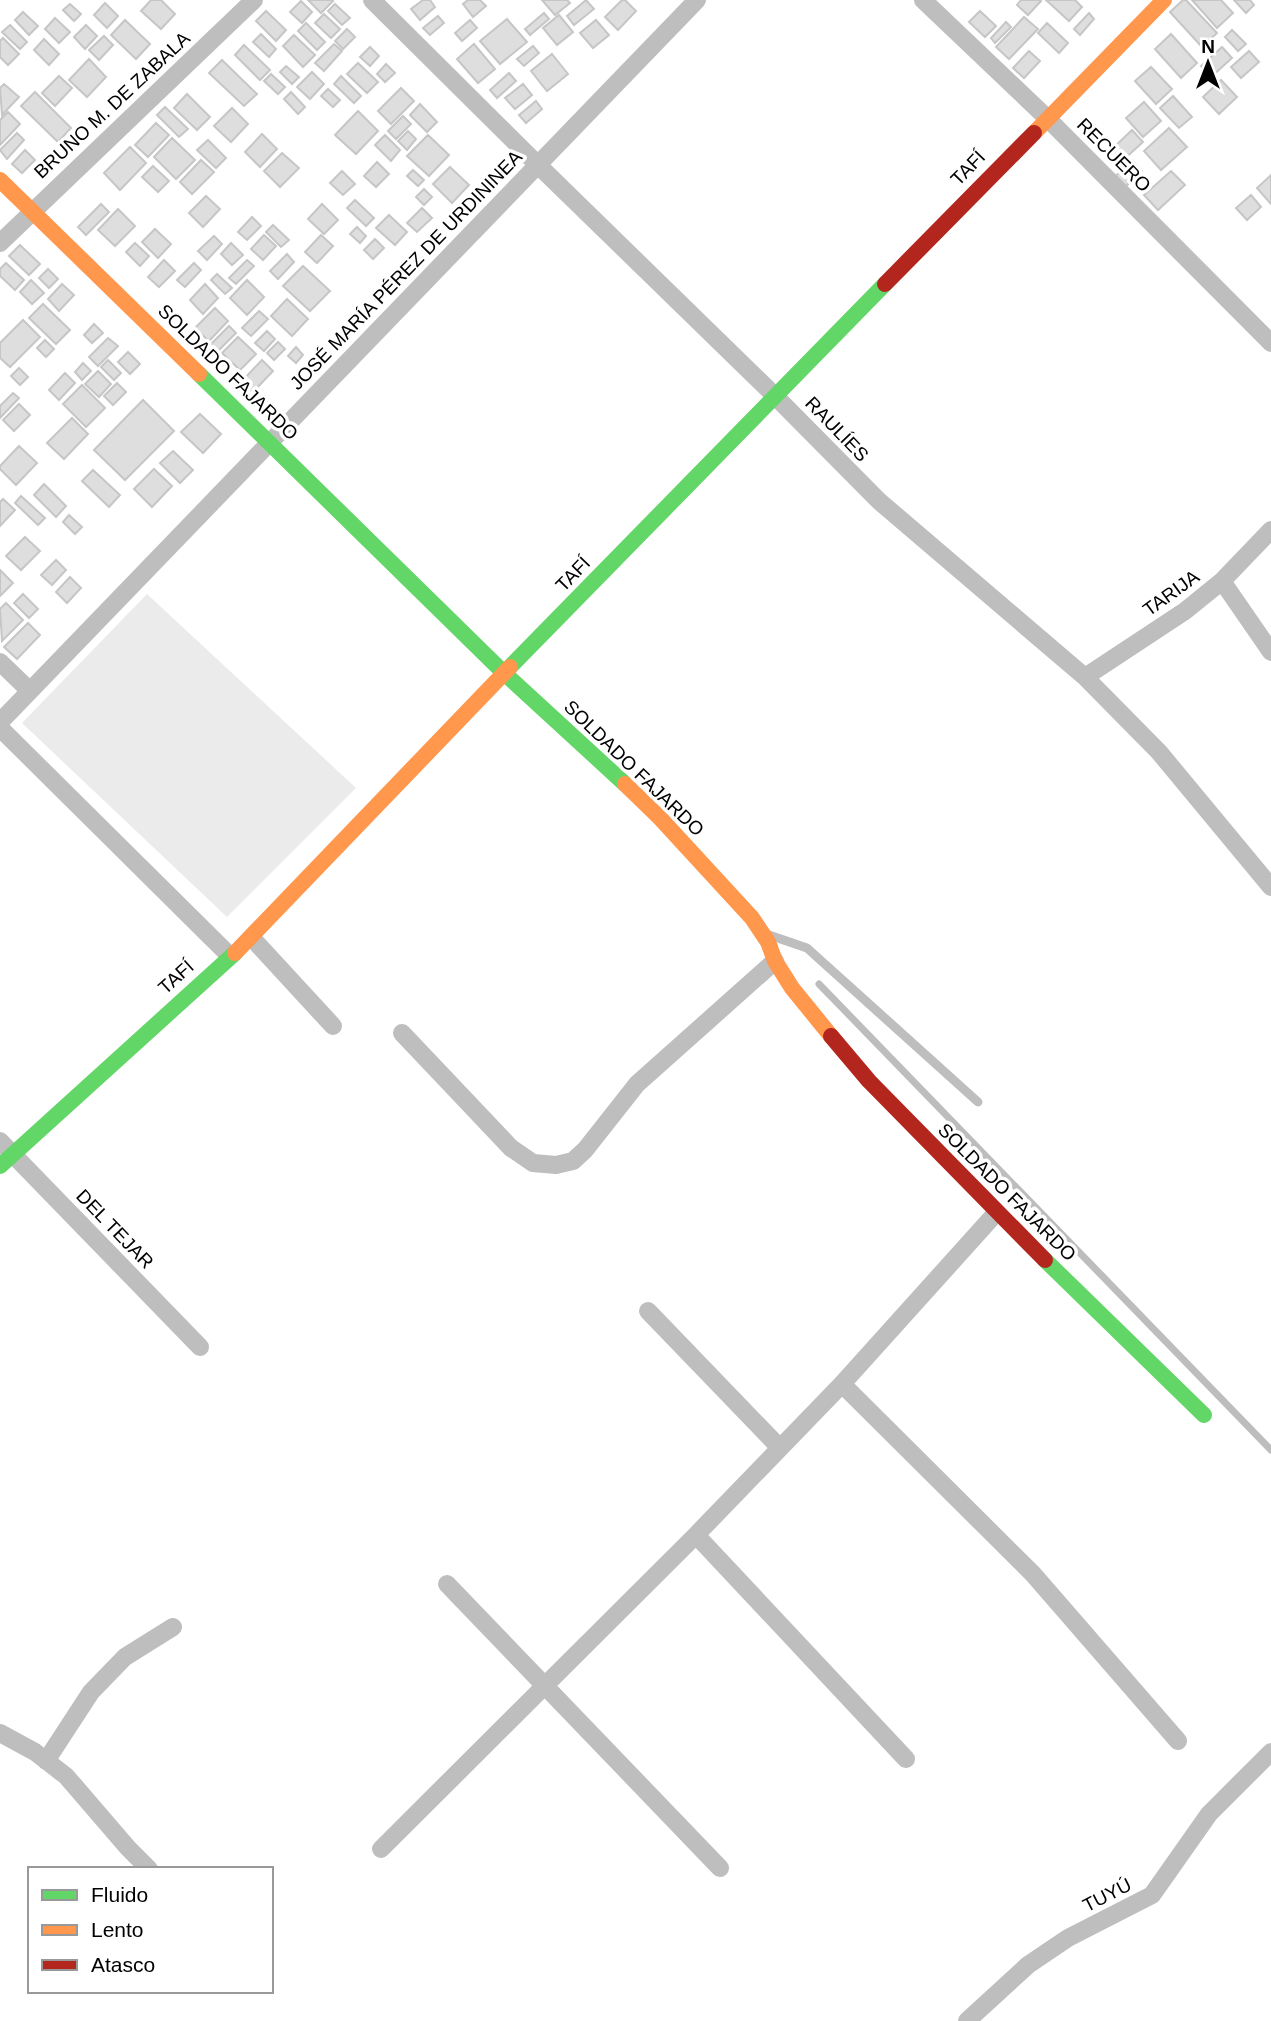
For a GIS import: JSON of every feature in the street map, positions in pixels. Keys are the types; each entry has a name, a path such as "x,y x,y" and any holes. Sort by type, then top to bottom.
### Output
{"street":[{"name":"BRUNO M. DE ZABALA","path":"0,243 254,0"},
{"name":"RAULÍES","path":"372,0 879,501 1085,677 1159,752 1271,887"},
{"name":"JOSÉ MARÍA PÉREZ DE URDININEA","path":"0,722 268,441 697,0"},
{"name":"RECUERO","path":"923,0 1047,118 1271,343"},
{"name":"TAFÍ","path":"4,1153 252,938 505,673 1164,0"},
{"name":"SOLDADO FAJARDO","path":"0,180 505,673 660,818 752,918 792,988 869,1081 996,1213 1204,1415"},
{"name":"TARIJA","path":"1085,677 1185,611 1222,581 1271,530"},
{"path":"1222,581 1271,652"},
{"path":"0,662 29,690"},
{"path":"0,728 230,956"},
{"path":"252,938 333,1026"},
{"path":"402,1033 511,1148 533,1163 556,1166 573,1161 585,1150 637,1084 775,961"},
{"name":"DEL TEJAR","path":"4,1153 200,1348"},
{"path":"381,1849 696,1535 842,1384 996,1213"},
{"path":"648,1311 780,1448"},
{"path":"842,1384 1033,1574 1178,1741"},
{"path":"696,1535 906,1759"},
{"path":"447,1584 720,1868"},
{"path":"46,1760 91,1692 125,1657 173,1626"},
{"path":"0,1732 46,1760 66,1776 147,1867"},
{"name":"TUYÚ","path":"967,2021 1028,1965 1068,1938 1152,1895 1209,1814 1271,1752"}],"lane":[{"path":"761,932 807,948 978,1102"}],"shaded area":[{"path":"147,594 356,788 227,917 22,723"}],"building":[{"path":"151,0 161,0 175,14 161,29 141,11"},
{"path":"308,0 332,0 333,1 321,13"},
{"path":"423,0 430,0 435,7 420,20 411,9"},
{"path":"468,0 480,0 486,6 473,17 463,4"},
{"path":"542,0 567,0 570,3 555,15"},
{"path":"586,0 594,9 574,25 567,16"},
{"path":"622,0 636,11 618,30 605,17"},
{"path":"1021,0 1041,1 1028,15 1017,5"},
{"path":"1046,0 1075,0 1082,7 1069,21"},
{"path":"1183,0 1217,33 1202,47 1170,12"},
{"path":"1192,0 1221,0 1233,13 1217,28"},
{"path":"1234,0 1250,0 1254,5 1246,13"},
{"path":"301,1 312,12 302,23 290,12"},
{"path":"105,3 118,16 107,28 94,15"},
{"path":"70,4 81,14 74,21 63,10"},
{"path":"335,4 350,18 342,25 328,11"},
{"path":"266,11 286,30 276,41 256,21"},
{"path":"980,11 996,26 985,37 969,22"},
{"path":"23,12 38,26 29,35 15,20"},
{"path":"544,13 549,19 530,35 525,29"},
{"path":"1089,13 1094,19 1080,35 1074,29"},
{"path":"324,14 340,29 331,38 315,23"},
{"path":"559,15 573,32 557,45 543,28"},
{"path":"438,16 444,23 430,35 423,28"},
{"path":"1024,17 1038,29 1009,59 996,47"},
{"path":"55,18 70,32 59,43 45,29"},
{"path":"507,19 527,42 500,64 480,41"},
{"path":"125,20 150,44 136,59 111,35"},
{"path":"470,20 477,28 462,41 455,33"},
{"path":"596,20 609,35 593,48 580,33"},
{"path":"1006,22 1011,27 995,43 991,38"},
{"path":"306,23 325,42 317,50 298,31"},
{"path":"1047,23 1068,43 1059,53 1038,33"},
{"path":"10,25 27,42 20,49 2,32"},
{"path":"86,25 97,36 85,49 74,37"},
{"path":"347,29 355,37 343,49 335,41"},
{"path":"1232,30 1246,44 1238,51 1225,37"},
{"path":"261,34 276,49 269,57 253,42"},
{"path":"1171,34 1197,63 1181,78 1155,49"},
{"path":"294,35 315,55 303,67 283,46"},
{"path":"104,36 113,45 99,60 89,50"},
{"path":"3,38 19,54 8,65 0,57 0,41"},
{"path":"44,39 59,54 49,65 34,50"},
{"path":"334,44 342,51 324,71 315,63"},
{"path":"474,44 495,69 478,83 457,59"},
{"path":"244,45 270,70 260,80 235,55"},
{"path":"533,46 539,53 524,66 517,59"},
{"path":"370,47 379,56 370,66 360,57"},
{"path":"1222,47 1232,58 1211,77 1201,66"},
{"path":"1029,51 1040,61 1024,78 1013,68"},
{"path":"1249,51 1259,62 1241,78 1231,67"},
{"path":"552,54 568,74 547,91 531,71"},
{"path":"89,59 106,77 87,97 69,80"},
{"path":"222,60 257,94 244,106 209,73"},
{"path":"358,63 378,82 367,93 347,74"},
{"path":"386,64 395,73 385,82 377,74"},
{"path":"286,66 299,77 292,84 280,72"},
{"path":"1151,67 1172,89 1156,104 1135,81"},
{"path":"312,72 324,84 310,99 297,87"},
{"path":"509,73 516,81 497,98 490,90"},
{"path":"271,74 285,87 278,94 264,81"},
{"path":"59,76 72,88 55,106 42,93"},
{"path":"341,76 361,96 354,103 334,84"},
{"path":"1221,80 1237,97 1219,114 1203,97"},
{"path":"4,84 19,97 2,115 0,88"},
{"path":"523,84 532,95 515,109 505,98"},
{"path":"401,88 414,101 391,124 378,111"},
{"path":"328,89 340,100 333,107 321,96"},
{"path":"35,92 71,128 58,142 21,106"},
{"path":"291,92 305,107 298,114 284,99"},
{"path":"187,94 210,117 197,130 174,108"},
{"path":"1173,96 1192,117 1179,128 1160,108"},
{"path":"536,101 542,109 526,123 519,115"},
{"path":"1144,102 1161,121 1143,137 1126,118"},
{"path":"420,104 437,122 427,132 410,115"},
{"path":"165,107 188,129 179,137 157,115"},
{"path":"232,108 248,124 231,142 214,126"},
{"path":"358,111 378,131 356,154 335,135"},
{"path":"8,112 20,124 0,145 0,120"},
{"path":"403,116 411,124 396,139 388,131"},
{"path":"156,123 169,135 148,157 135,145"},
{"path":"1169,128 1187,147 1161,170 1144,151"},
{"path":"1132,130 1143,142 1122,161 1112,149"},
{"path":"408,131 416,139 407,150 398,141"},
{"path":"17,133 24,140 7,159 0,150"},
{"path":"262,134 277,149 260,167 245,152"},
{"path":"385,135 400,150 391,161 375,145"},
{"path":"428,135 449,155 429,176 407,156"},
{"path":"172,138 195,160 176,179 154,157"},
{"path":"208,140 226,158 216,168 197,150"},
{"path":"130,147 146,163 120,190 104,173"},
{"path":"25,150 35,160 22,173 12,164"},
{"path":"282,153 299,168 280,187 264,171"},
{"path":"201,160 214,172 192,194 180,182"},
{"path":"1133,161 1142,171 1122,190 1112,179"},
{"path":"377,162 389,174 376,187 364,176"},
{"path":"153,166 169,181 158,192 142,177"},
{"path":"450,167 469,185 452,203 433,184"},
{"path":"413,170 424,180 418,186 407,176"},
{"path":"342,171 355,184 343,195 330,183"},
{"path":"1171,171 1185,185 1158,210 1144,195"},
{"path":"1271,175 1271,204 1257,188"},
{"path":"424,189 432,197 424,205 416,197"},
{"path":"1251,195 1261,207 1247,220 1236,208"},
{"path":"206,196 220,209 203,227 189,213"},
{"path":"355,200 374,218 366,226 347,208"},
{"path":"101,204 109,212 86,235 78,227"},
{"path":"322,204 338,220 324,234 308,219"},
{"path":"422,208 432,218 417,232 407,223"},
{"path":"118,209 135,226 115,246 98,230"},
{"path":"389,215 407,232 395,245 376,228"},
{"path":"252,217 261,226 247,240 238,232"},
{"path":"273,225 289,240 281,247 266,232"},
{"path":"357,227 366,236 360,243 350,234"},
{"path":"155,229 171,244 158,258 142,242"},
{"path":"264,235 276,246 263,260 251,249"},
{"path":"321,235 333,246 317,263 305,252"},
{"path":"214,236 222,244 207,260 198,251"},
{"path":"375,239 384,248 373,259 364,250"},
{"path":"135,243 149,256 140,266 126,252"},
{"path":"231,243 243,255 232,265 221,254"},
{"path":"20,245 40,264 29,275 9,256"},
{"path":"287,254 294,262 278,279 270,271"},
{"path":"164,260 175,271 159,287 148,277"},
{"path":"247,260 254,266 236,284 229,278"},
{"path":"6,263 24,280 15,290 0,276 0,269"},
{"path":"194,263 201,270 185,287 177,280"},
{"path":"303,266 330,291 310,311 283,286"},
{"path":"48,269 58,279 49,288 39,278"},
{"path":"217,274 232,288 225,294 211,280"},
{"path":"31,280 44,293 32,304 20,292"},
{"path":"247,280 264,297 247,315 230,298"},
{"path":"62,284 74,295 59,311 48,299"},
{"path":"205,284 218,298 203,314 190,300"},
{"path":"287,299 308,319 292,336 271,316"},
{"path":"43,304 70,330 56,344 29,318"},
{"path":"215,308 228,321 209,341 195,328"},
{"path":"259,311 268,319 251,336 242,328"},
{"path":"23,320 40,337 10,367 0,358 0,343"},
{"path":"94,324 103,333 92,343 84,335"},
{"path":"229,326 236,333 213,356 206,349"},
{"path":"267,331 275,339 264,351 255,343"},
{"path":"238,337 256,354 240,370 222,353"},
{"path":"108,338 118,346 98,366 89,357"},
{"path":"45,340 54,349 46,357 37,348"},
{"path":"278,342 285,349 274,360 267,353"},
{"path":"296,347 303,355 296,363 288,356"},
{"path":"128,352 140,364 130,374 118,362"},
{"path":"108,360 121,373 114,380 101,367"},
{"path":"262,360 273,371 253,392 242,381"},
{"path":"83,363 91,371 82,380 75,372"},
{"path":"19,368 28,377 20,385 11,376"},
{"path":"98,371 111,384 99,397 85,384"},
{"path":"65,373 75,383 59,400 49,390"},
{"path":"117,383 126,392 113,405 104,396"},
{"path":"82,385 105,408 86,427 63,404"},
{"path":"13,393 19,398 0,418 0,406"},
{"path":"143,400 174,431 125,480 94,450"},
{"path":"19,404 30,415 14,431 3,420"},
{"path":"200,414 221,434 203,453 181,432"},
{"path":"72,418 88,434 64,459 47,443"},
{"path":"19,446 37,463 16,485 0,466"},
{"path":"173,451 193,470 180,483 160,463"},
{"path":"154,469 172,486 152,507 134,489"},
{"path":"93,470 120,495 109,507 82,481"},
{"path":"44,484 66,506 56,517 34,495"},
{"path":"21,496 45,518 38,525 15,503"},
{"path":"3,499 15,510 0,526 0,502"},
{"path":"69,515 82,527 75,534 63,522"},
{"path":"25,537 40,551 21,570 6,556"},
{"path":"56,560 66,570 52,585 41,575"},
{"path":"0,570 13,583 0,596"},
{"path":"70,577 81,588 67,603 56,592"},
{"path":"23,594 38,609 29,618 14,603"},
{"path":"6,603 23,620 2,641 0,609"},
{"path":"28,623 40,635 17,659 4,647"}],"waterway":[{"path":"819,984 1271,1450"}],"traffic: fast":[{"path":"510,667 885,284"},
{"path":"199,374 504,673 625,784"},
{"path":"0,1166 235,953"},
{"path":"1045,1260 1204,1415"}],"traffic: slow":[{"path":"1034,133 1164,0"},
{"path":"0,180 199,374"},
{"path":"235,953 510,667"},
{"path":"625,784 752,918 792,988 831,1036"}],"traffic: jam":[{"path":"885,284 1034,133"},
{"path":"831,1036 869,1081 1045,1260"}]}
